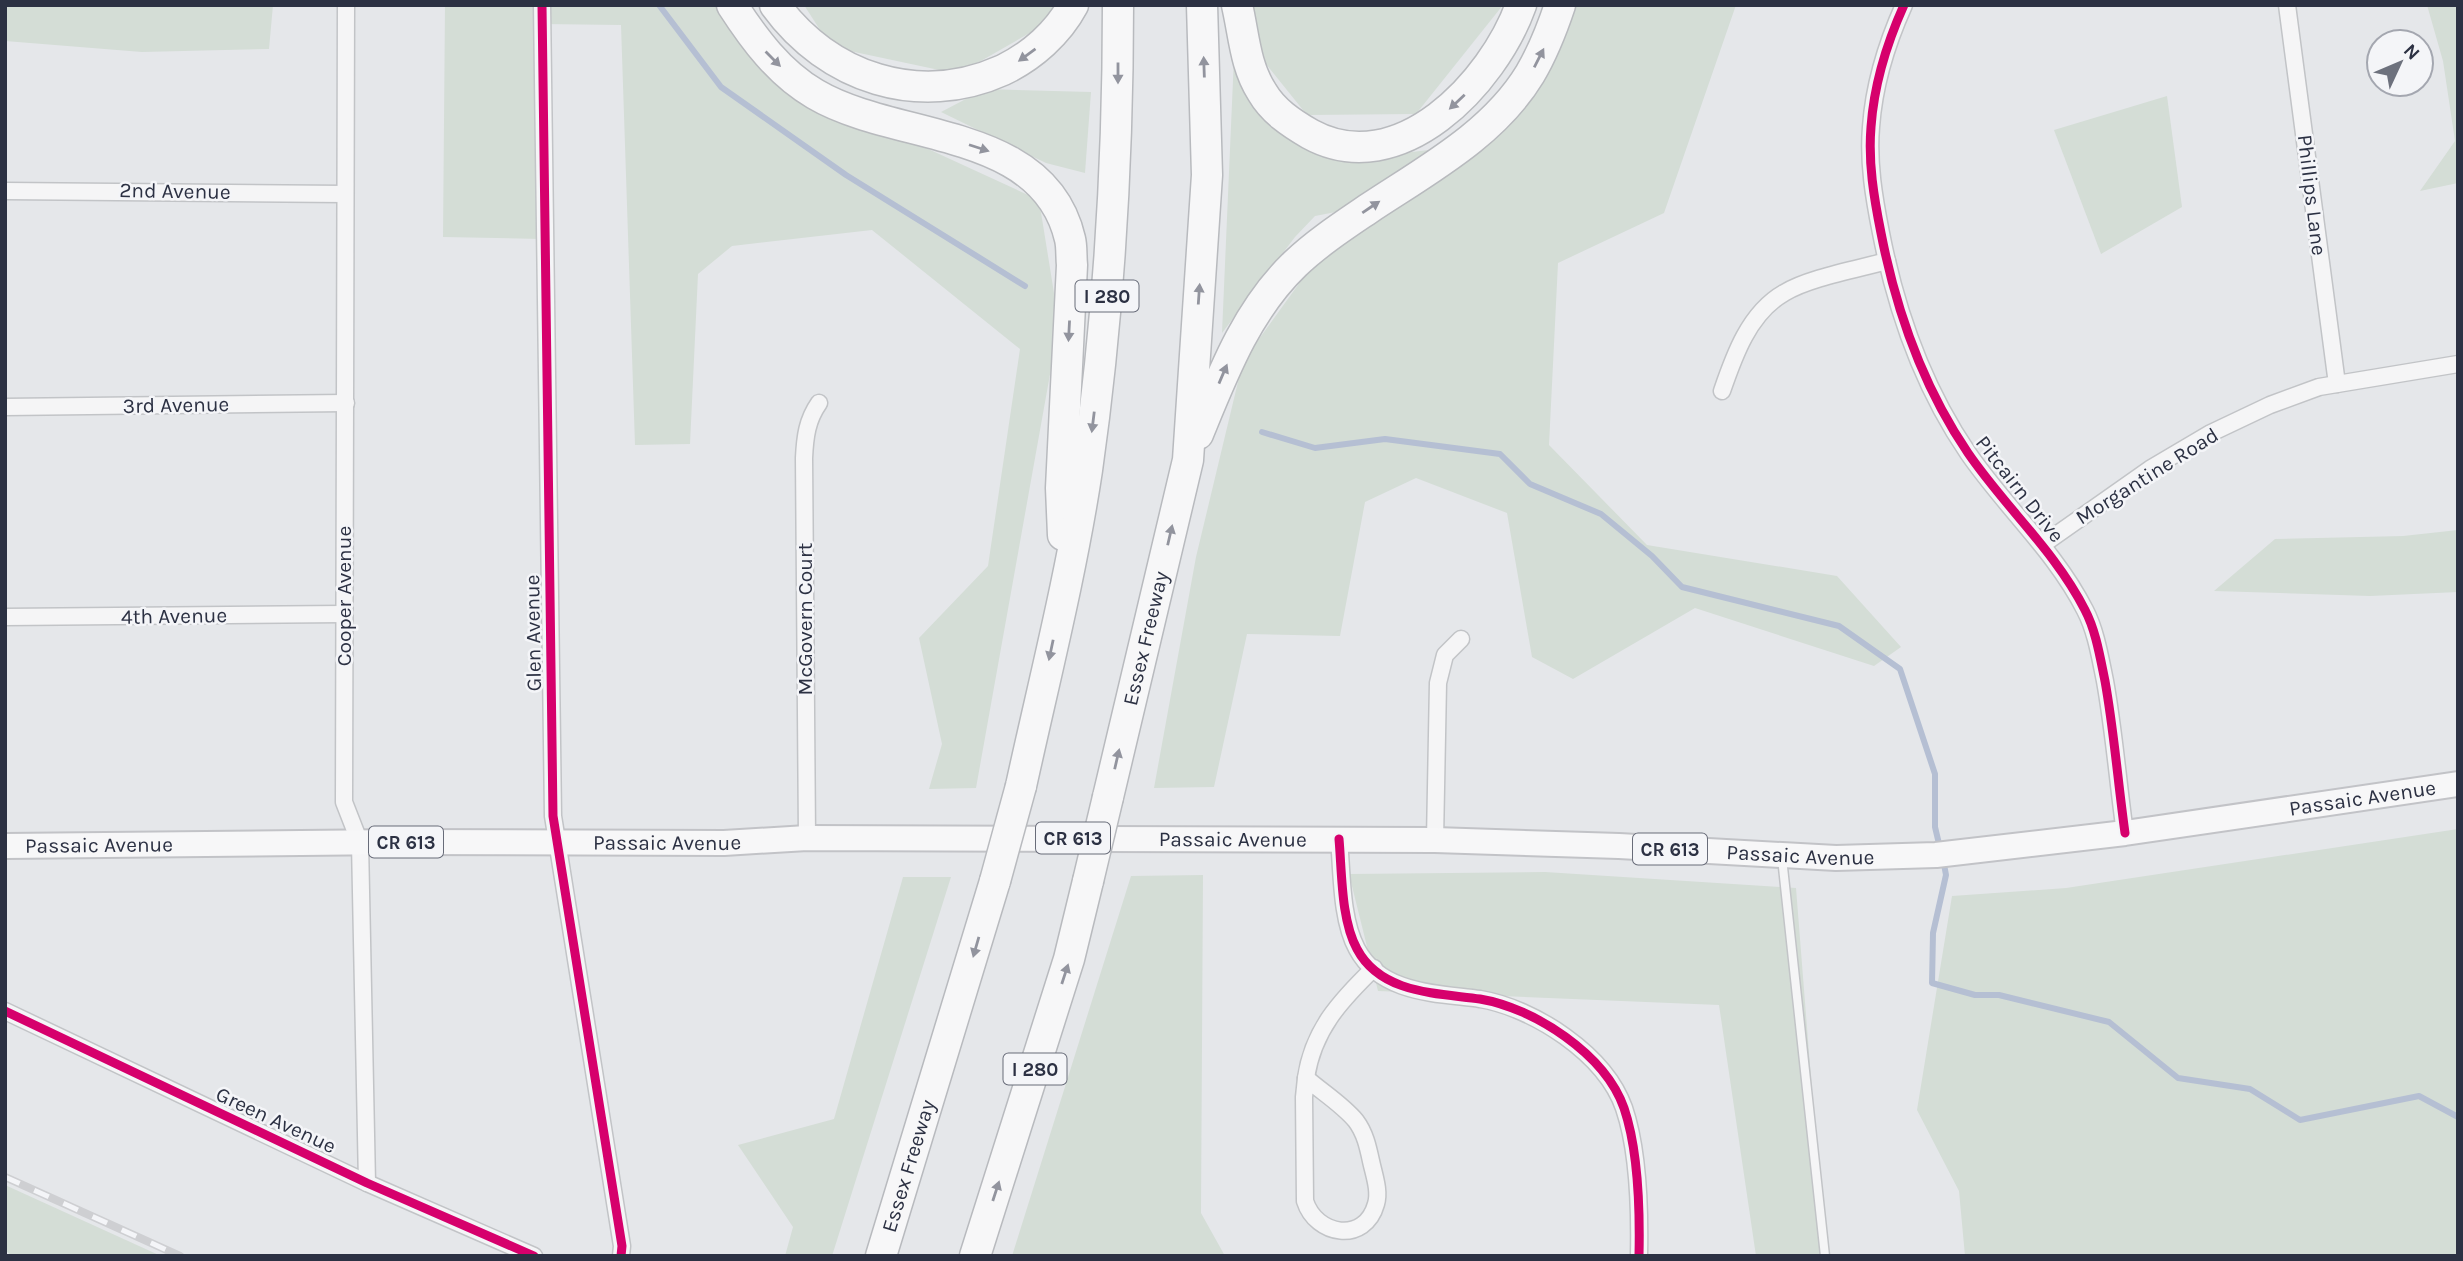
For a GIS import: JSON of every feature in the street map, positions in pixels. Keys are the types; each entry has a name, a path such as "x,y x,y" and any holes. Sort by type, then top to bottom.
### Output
{"highway":[{"path":"732,5 767,54 790,76 814,93 840,107 872,118 1006,158 1024,169 1052,198 1070,239 1072,265 1061,488 1066,584"},
{"path":"775,5 808,43 831,59 877,79 923,87 970,83 1014,64 1052,35 1073,5"},
{"name":"Essex Freeway","path":"881,1256 995,881 1021,786 1066,584 1087,471 1111,254 1118,102 1118,5"},
{"name":"Essex Freeway","path":"975,1256 1069,960 1188,460 1207,175 1202,5"},
{"path":"1237,5 1249,65 1262,92 1276,110 1295,126 1317,138 1339,145 1360,147 1381,145 1423,127 1460,99 1478,80 1505,43 1521,5"},
{"path":"1188,460 1225,367 1258,309 1276,285 1317,244 1452,153 1498,114 1530,74 1553,27 1560,5"}],"main road":[{"name":"Passaic Avenue","path":"5,846 723,843 807,838 1339,839 1619,846 1836,858 1945,854 2124,833 2458,784"}],"street":[{"name":"Cooper Avenue","path":"346,5 344,802 360,843 367,1183"},
{"name":"Glen Avenue","path":"542,5 553,816 622,1246 621,1256"},
{"name":"Pitcairn Drive","path":"1904,5 1882,63 1874,96 1871,129 1870,163 1886,261 1910,340 1935,397 1966,451 2003,501 2042,545 2086,611 2100,653 2109,704 2124,833"},
{"name":"Phillips Lane","path":"2287,5 2337,384"},
{"name":"2nd Avenue","path":"5,191 345,194"},
{"path":"1722,391 1745,335 1761,313 1783,293 1886,261"},
{"name":"Morgantine Road","path":"2042,545 2150,469 2211,433 2270,405 2319,387 2458,364"},
{"name":"3rd Avenue","path":"5,407 346,403"},
{"name":"McGovern Court","path":"807,838 804,458 805,435 810,415 819,403"},
{"name":"4th Avenue","path":"5,617 344,614"},
{"path":"1436,840 1438,683 1445,655 1461,639"},
{"path":"1339,839 1348,930 1358,952 1374,968 1392,982 1413,990 1506,1005 1545,1023 1574,1044 1605,1073 1623,1107 1633,1151 1639,1217 1639,1256"},
{"path":"1306,1078 1355,1120 1366,1137 1378,1192 1377,1204 1365,1223 1351,1230 1340,1231 1325,1227 1309,1212 1305,1200 1304,1097 1306,1078 1309,1058 1318,1035 1341,1000 1374,968"},
{"name":"Green Avenue","path":"5,1011 367,1183 534,1256"}],"lane":[{"path":"1781,855 1825,1256"}],"shaded area":[{"path":"5,5 273,5 269,49 142,52 5,41"},
{"path":"445,5 730,5 778,80 1039,200 1059,324 976,788 929,789 942,744 919,638 988,566 1020,349 872,230 732,246 698,274 690,444 635,445 621,25 542,24 541,239 443,237"},
{"path":"804,5 1056,5 1049,22 958,74 831,47"},
{"path":"1247,5 1503,5 1416,114 1307,115 1253,48"},
{"path":"1571,5 1736,5 1664,213 1558,263 1549,445 1647,545 1837,576 1901,647 1874,666 1695,608 1573,679 1532,657 1507,513 1416,478 1365,502 1340,636 1247,634 1214,787 1154,788 1196,557 1243,361 1316,260 1463,161"},
{"path":"2427,5 2458,5 2458,183 2420,191 2455,141 2443,61"},
{"path":"1234,57 1256,100 1378,156 1437,149 1341,211 1315,216 1295,237 1222,333"},
{"path":"985,89 1091,92 1085,173 1046,163 941,112"},
{"path":"2167,96 2182,207 2101,254 2054,130"},
{"path":"2458,530 2458,592 2370,596 2214,591 2275,539 2403,536"},
{"path":"2458,829 2458,1256 1965,1256 1959,1191 1917,1110 1952,896 2066,888"},
{"path":"1545,872 1796,888 1825,1256 1756,1256 1719,1005 1378,991 1349,874"},
{"path":"1203,875 1201,1213 1225,1256 1012,1256 1131,876"},
{"path":"903,877 951,877 832,1256 785,1256 793,1227 738,1145 834,1119"},
{"path":"5,1185 161,1256 12,1256 5,1250"}],"waterway":[{"path":"659,5 721,87 846,175 1025,286"},
{"path":"1262,432 1315,448 1385,439 1500,454 1530,484 1601,514 1652,556 1682,587 1839,626 1900,669 1935,774 1935,827 1940,848"},
{"path":"1943,859 1946,875 1933,933 1932,983 1975,995 1999,995 2109,1022 2178,1078 2250,1089 2300,1120 2419,1096 2458,1117"}],"railway":[{"path":"5,1177 180,1256"}],"cycle path":[{"path":"542,5 553,816 622,1246 621,1256"},
{"path":"1904,5 1886,50 1878,80 1870,140 1876,207 1887,262 1913,347 1952,428 1982,473 2059,568 2089,618 2105,681 2125,833"},
{"path":"1339,839 1348,924 1357,949 1367,964 1380,975 1411,989 1480,999 1523,1012 1544,1023 1584,1052 1615,1088 1629,1125 1636,1162 1639,1256"},
{"path":"5,1011 367,1183 534,1256"}]}
